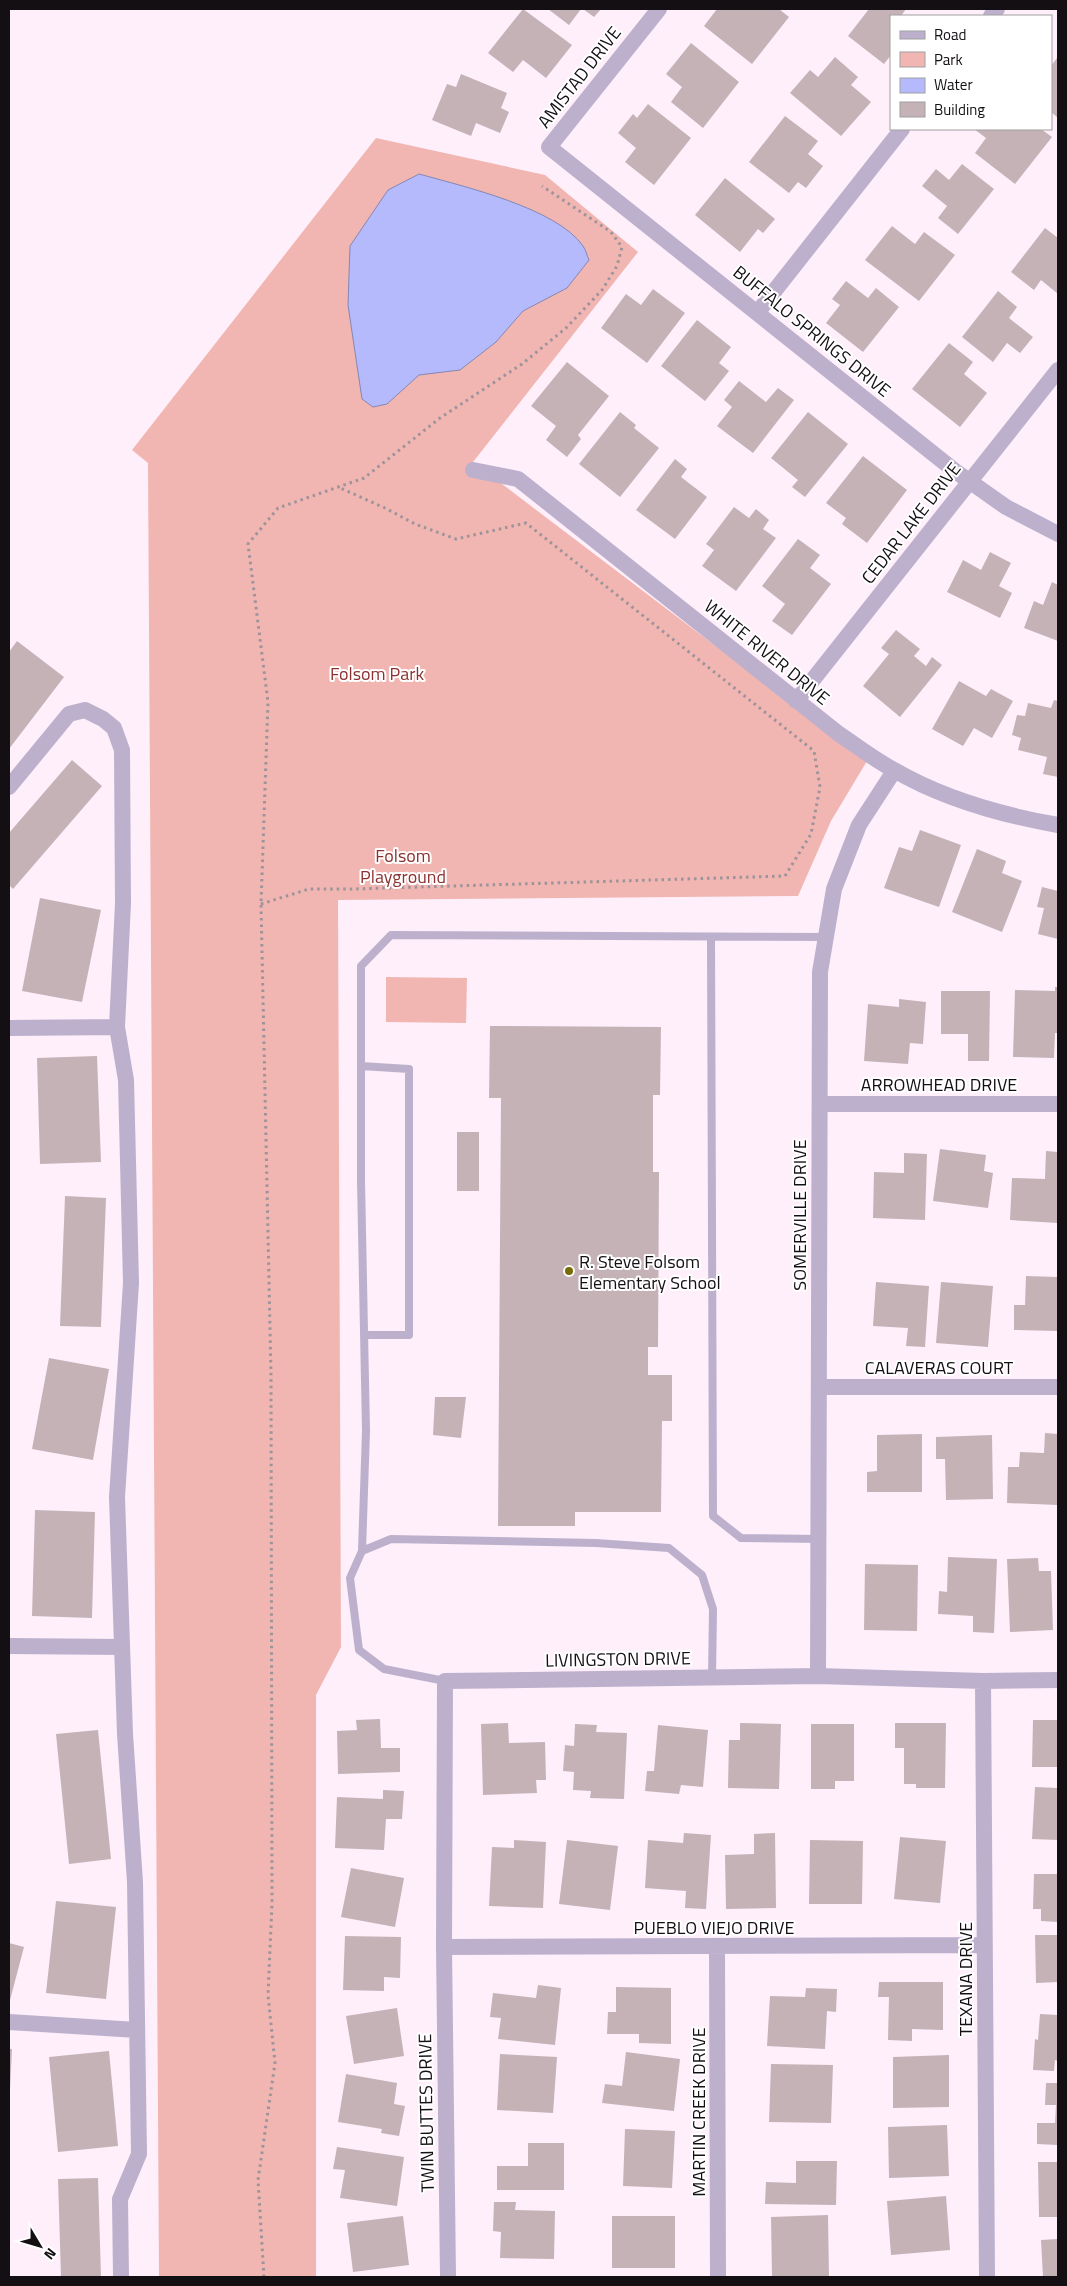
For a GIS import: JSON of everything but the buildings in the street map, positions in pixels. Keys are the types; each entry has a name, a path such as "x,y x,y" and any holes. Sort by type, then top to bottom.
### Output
{"street":[{"name":"AMISTAD DRIVE","path":"549,147 659,9"},
{"path":"757,313 901,130"},
{"name":"BUFFALO SPRINGS DRIVE","path":"549,147 969,481 1006,507 1058,534"},
{"name":"CEDAR LAKE DRIVE","path":"796,701 1058,370"},
{"name":"WHITE RIVER DRIVE","path":"473,470 518,479 796,701 839,734 894,771 970,805 1058,825"},
{"path":"9,787 69,714 85,710 103,719 114,728 122,750 123,902 117,1027 126,1080 131,1283 117,1497 121,1647 135,1882 139,2154 120,2199 121,2277"},
{"name":"SOMERVILLE DRIVE","path":"818,1676 820,972 834,888 859,825 894,771"},
{"path":"9,1028 117,1027"},
{"name":"ARROWHEAD DRIVE","path":"820,1104 1058,1104"},
{"name":"CALAVERAS COURT","path":"819,1387 1058,1387"},
{"path":"9,1646 121,1647"},
{"name":"LIVINGSTON DRIVE","path":"445,1681 818,1676 983,1681 1058,1680"},
{"path":"444,1947 445,1681"},
{"name":"TEXANA DRIVE","path":"983,1681 987,2277"},
{"name":"PUEBLO VIEJO DRIVE","path":"444,1947 984,1945"},
{"name":"TWIN BUTTES DRIVE","path":"444,1947 448,2277"},
{"name":"MARTIN CREEK DRIVE","path":"717,1947 718,2277"},
{"path":"9,2022 137,2030"}],"lane":[{"path":"445,1681 384,1669 359,1650 350,1578 362,1551 366,1431 361,1181 361,966 391,935 711,938 826,937"},
{"path":"711,938 713,1516 741,1538 819,1538"},
{"path":"361,1066 409,1069 409,1335 364,1335"},
{"path":"362,1551 391,1539 596,1543 669,1548 702,1575 713,1609 712,1678"}],"path":[{"path":"264,2277 258,2180 275,2063 268,1995 272,1903 271,1375 261,904 268,702 248,544 278,508 364,478 440,418 522,364 566,328 602,290 617,266 622,248 611,232 542,186"},
{"path":"261,904 308,888 363,889 785,876 811,834 820,787 814,751 526,523 456,539 415,524 338,487"}],"green space":[{"name":"Folsom Park","path":"376,138 545,175 638,252 473,462 867,761 831,821 798,896 338,900 341,1647 316,1695 316,2277 159,2277 148,463 132,450"},
{"path":"386,977 467,978 466,1023 386,1022"}],"water":[{"path":"419,174 507,200 552,220 570,232 583,246 589,260 567,288 523,311 496,342 460,370 419,375 387,404 373,407 362,399 348,305 350,246 388,190"}],"place":[{"name":"R. Steve Folsom Elementary School","path":"569,1271"}],"park label":[{"name":"Folsom Playground","path":"403,865"}]}
